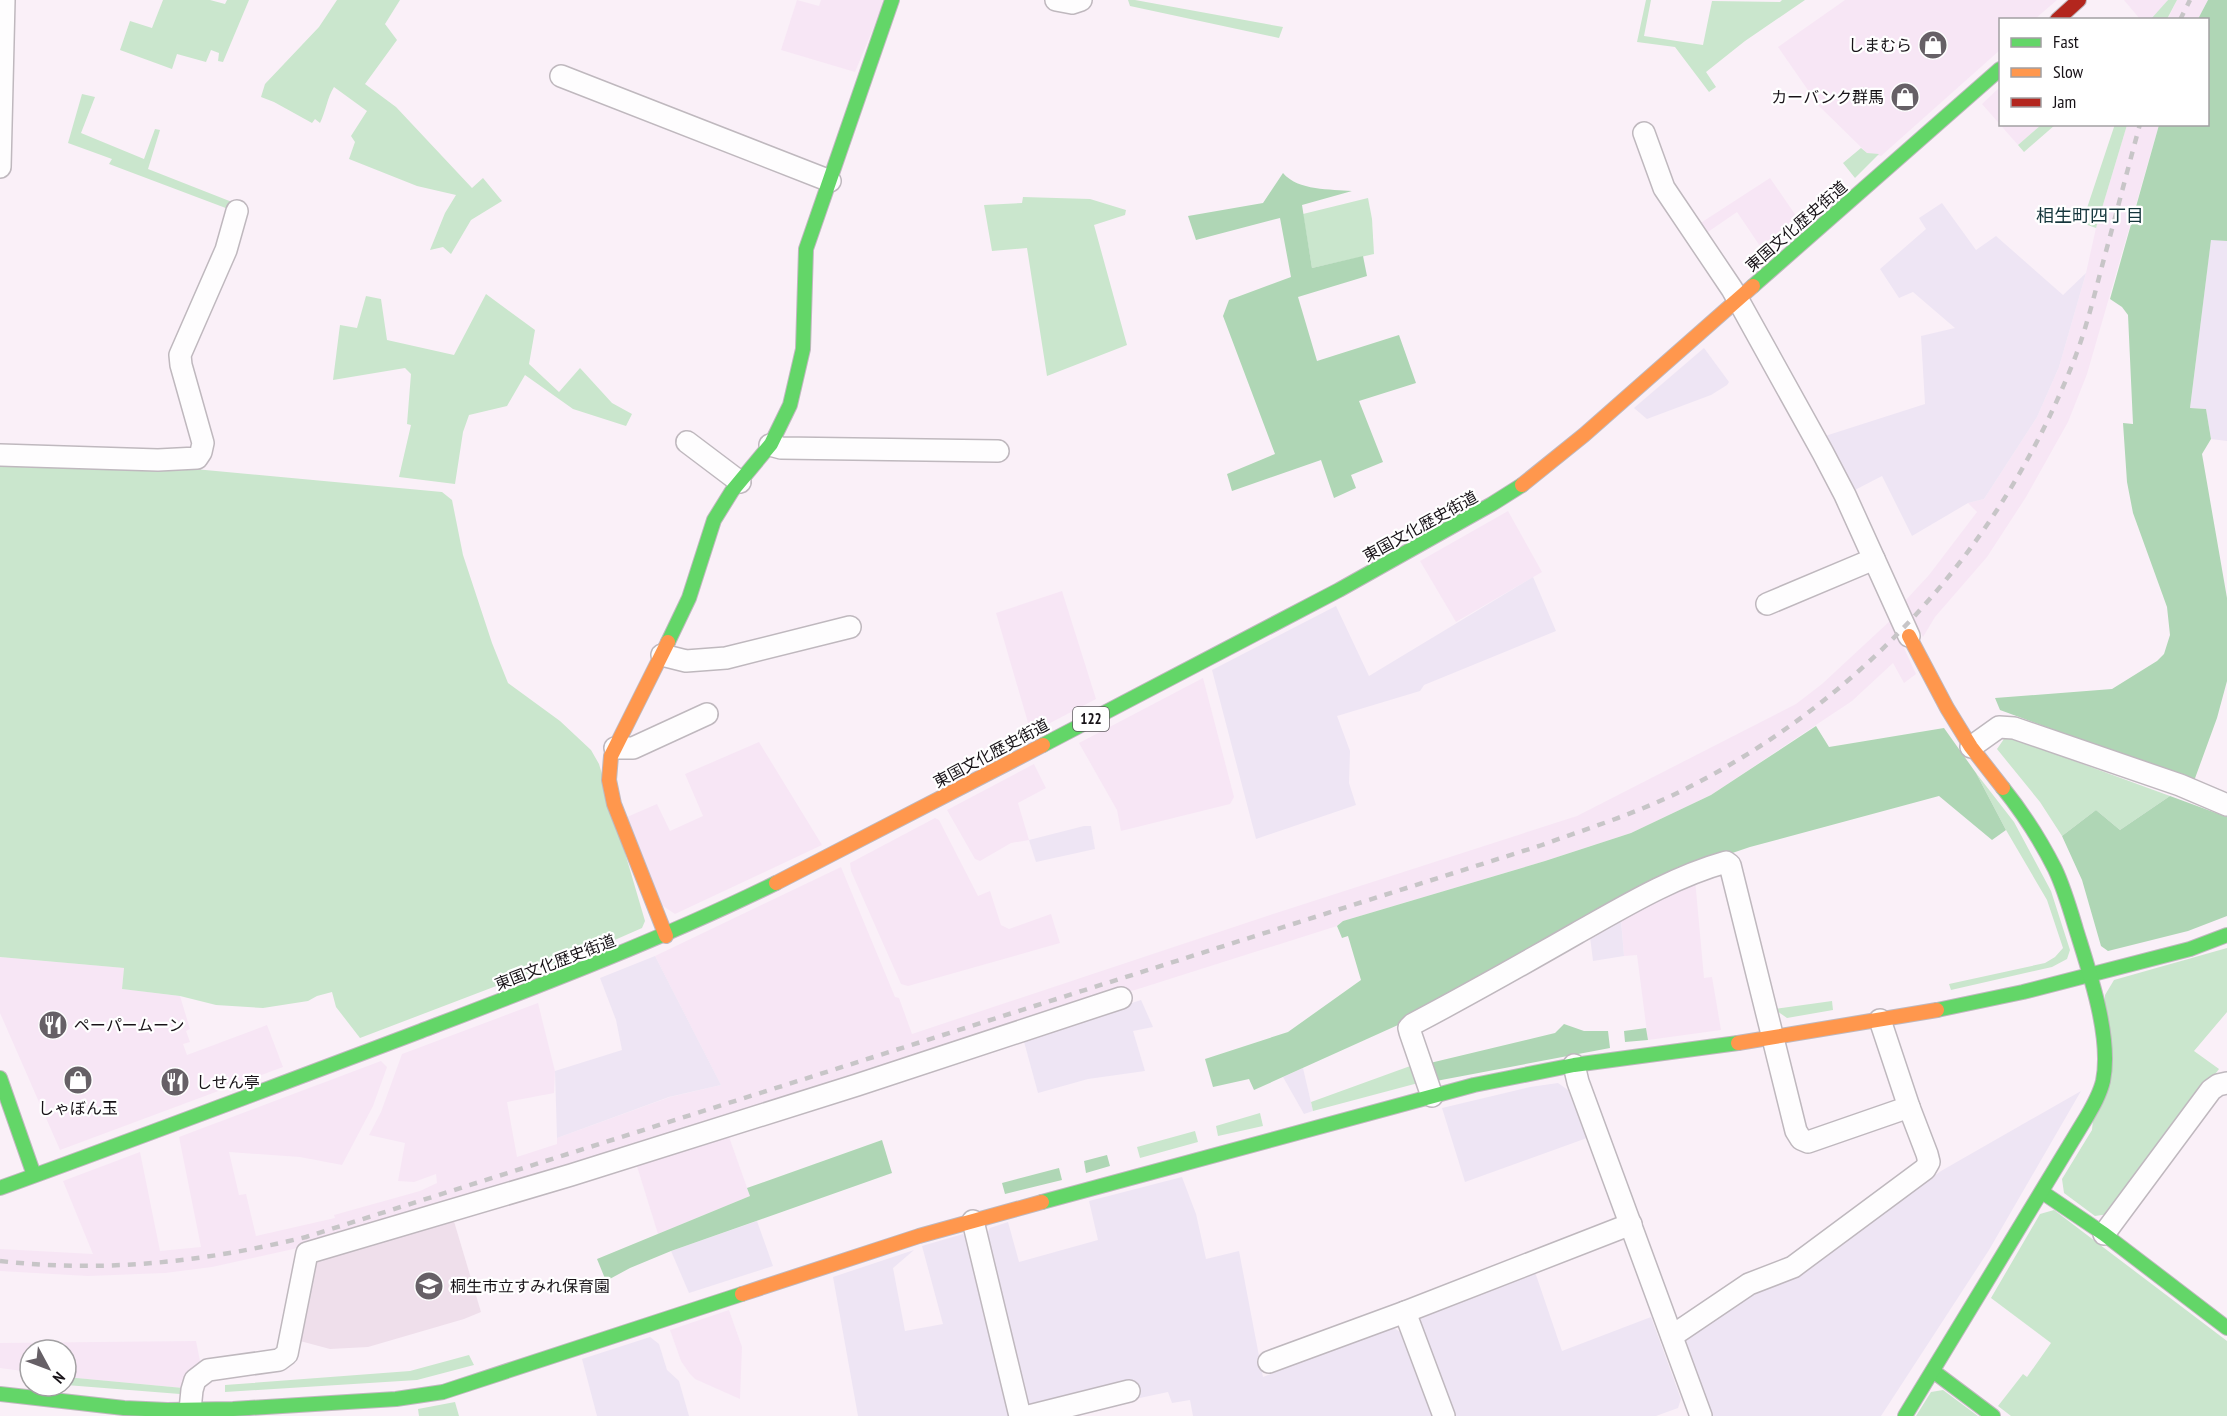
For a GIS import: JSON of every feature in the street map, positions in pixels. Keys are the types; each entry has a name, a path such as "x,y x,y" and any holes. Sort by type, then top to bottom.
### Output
{"main road":[{"path":"666,936 611,793 609,768 611,756 692,591 714,520 740,482 770,445 785,415 801,364 805,333 803,279 806,249 892,0"},
{"path":"2059,18 2079,0"},
{"name":"東国文化歴史街道","path":"0,1188 219,1108 666,936 838,852 1339,590 1474,516 1536,474 1999,71"},
{"path":"1905,1416 2097,1098 2103,1080 2105,1046 2090,974 2056,871 2027,821 1971,747 1942,700 1909,636"},
{"path":"0,1394 125,1412 396,1399 443,1392 869,1252 973,1221 1432,1096 1515,1075 1773,1038 1974,1003 2190,949 2227,935"},
{"path":"0,1078 34,1175"},
{"path":"2042,1192 2104,1234 2227,1328"},
{"path":"1933,1371 1993,1416"}],"street":[{"path":"0,167 4,0"},
{"path":"1056,0 1072,3 1081,0"},
{"path":"561,76 830,181"},
{"path":"1644,133 1664,188 1690,224 1738,300 1829,463 1909,636"},
{"path":"0,455 158,460 197,458 203,443 180,355 226,250 237,211"},
{"path":"687,442 740,482"},
{"path":"770,445 781,448 998,451"},
{"path":"1767,604 1874,559"},
{"path":"662,655 686,662 726,658 850,627"},
{"path":"615,748 633,748 707,714"},
{"path":"1971,747 1999,727 2014,728 2180,785 2227,805"},
{"path":"1432,1096 1410,1032 1409,1028 1413,1024 1627,904 1682,878 1726,862 1730,866 1796,1131 1802,1139 1808,1142 1909,1107"},
{"path":"190,1410 195,1380 208,1370 284,1358 290,1345 307,1253 571,1175 1121,998"},
{"path":"1672,1336 1749,1284 1793,1267 1925,1169 1929,1162 1928,1154 1909,1107 1880,1020"},
{"path":"1574,1065 1578,1082 1672,1336 1696,1415"},
{"path":"2104,1234 2211,1090 2227,1083"},
{"path":"973,1221 1020,1416"},
{"path":"1269,1362 1406,1312 1631,1224"},
{"path":"1406,1312 1444,1416"},
{"path":"1029,1416 1129,1391"}],"shaded area":[{"path":"797,0 819,6 821,0 885,0 855,72 781,50"},
{"path":"1845,0 2057,0 2036,18 1999,18 1999,51 1881,156 1867,153 1819,106 1778,47"},
{"path":"2124,0 2168,0 2153,18 2139,18"},
{"path":"2177,0 2208,0 2199,18 2168,18"},
{"path":"1999,88 1999,123 1982,104"},
{"path":"2001,126 2040,126 2018,145"},
{"path":"2127,126 2159,126 2087,374 2068,422 2026,497 1987,557 1935,617 1923,637 1904,602 1929,575 1977,512 1968,503 1984,499 2037,417 2059,367 2086,273 2096,228"},
{"path":"1770,178 1801,223 1766,255 1737,212 1705,234 1699,224"},
{"path":"1942,203 1976,250 1996,236 2063,295 2086,273 2059,367 2037,417 1984,499 1968,503 1912,536 1882,476 1851,492 1822,437 1925,404 1921,336 1955,328 1913,292 1899,298 1880,269 1926,229 1919,218"},
{"path":"2211,239 2227,241 2227,441 2211,439 2206,409 2190,408"},
{"path":"1704,348 1729,382 1727,385 1711,395 1647,419 1634,408"},
{"path":"1508,511 1542,572 1456,622 1420,561"},
{"path":"1533,577 1556,631 1424,685 1420,691 1337,716 1350,751 1349,783 1356,805 1256,839 1212,670 1336,606 1369,676"},
{"path":"1062,591 1096,699 1031,733 996,613"},
{"path":"1891,620 1916,674 1904,683 1893,663 1852,701 1711,795 1631,833 1343,921 1337,926 1135,990 1105,996 895,1066 316,1244 212,1267 165,1273 88,1276 0,1271 0,1249 93,1254 63,1181 140,1152 160,1251 201,1247 179,1137 381,1061 387,1067 373,1106 342,1165 300,1157 229,1152 239,1195 246,1194 256,1236 335,1218 334,1215 420,1191 437,1183 436,1174 414,1182 398,1181 405,1143 369,1135 381,1112 402,1054 538,1003 555,1071 554,1093 507,1102 517,1157 557,1144 557,1138 670,1097 721,1085 655,956 841,867 895,997 899,998 912,1034 1577,816 1796,704 1822,684"},
{"path":"1203,678 1234,797 1230,804 1121,831 1117,810 1079,743"},
{"path":"759,742 822,845 675,914 660,904 627,817 657,804 670,831 703,816 685,774"},
{"path":"1034,764 1046,788 1018,803 1029,840 1011,843 980,861 975,859 947,810"},
{"path":"935,818 939,820 978,896 990,891 1001,925 1009,929 1051,914 1060,943 908,986 901,984 851,871 850,863"},
{"path":"1091,826 1095,849 1036,862 1029,840"},
{"path":"1695,879 1704,978 1712,977 1721,1030 1648,1040 1637,955 1624,956 1621,917"},
{"path":"1621,920 1624,956 1593,961 1590,937"},
{"path":"655,956 721,1085 669,1097 557,1138 555,1071 622,1050 616,1020 600,978"},
{"path":"0,957 124,968 122,989 180,996 190,1029 186,1031 190,1042 183,1044 187,1055 267,1025 283,1067 60,1150 0,1013"},
{"path":"1141,1000 1153,1027 1133,1031 1145,1071 1088,1079 1038,1093 1023,1038"},
{"path":"1303,1068 1313,1111 1304,1114 1283,1077"},
{"path":"1558,1083 1568,1090 1587,1138 1465,1182 1442,1108 1530,1087"},
{"path":"2081,1091 1989,1250 1881,1416 1709,1416 1682,1341 1744,1293 1791,1277 1941,1171"},
{"path":"728,1134 750,1196 658,1234 636,1163"},
{"path":"1182,1177 1196,1214 1206,1259 1239,1251 1263,1377 1391,1326 1400,1332 1432,1416 1193,1416 1190,1400 1172,1403 1168,1392 1135,1399 1030,1408 1024,1403 984,1239 990,1228 1008,1222 1019,1262 1098,1240 1089,1201"},
{"path":"453,1218 481,1312 368,1347 330,1349 300,1341 316,1262"},
{"path":"757,1221 773,1266 689,1293 671,1251"},
{"path":"963,1234 971,1242 1011,1416 858,1416 833,1277 914,1250 893,1268 905,1331 943,1324 922,1246"},
{"path":"1535,1272 1562,1351 1651,1317 1681,1399 1678,1408 1656,1416 1453,1416 1419,1321 1424,1314"},
{"path":"729,1310 742,1347 740,1399 695,1379 681,1361 670,1330"},
{"path":"650,1337 659,1344 667,1370 679,1381 689,1416 597,1416 582,1359"},
{"path":"196,1341 201,1366 183,1388 78,1378 78,1342"},
{"path":"0,1343 18,1343 18,1370 0,1368"}],"green space":[{"path":"163,0 210,0 225,4 227,0 249,0 223,62 218,61 219,53 211,50 206,62 177,54 172,69 120,50 130,21 152,28"},
{"path":"337,0 400,0 385,24 397,40 365,84 396,107 472,188 483,178 502,201 471,220 451,254 443,247 430,250 445,213 456,195 417,186 349,159 355,142 351,136 367,111 334,87 320,123 315,119 312,123 261,97 265,84 319,27"},
{"path":"1128,0 1283,27 1279,38 1130,6"},
{"path":"1646,0 1651,0 1644,36 1703,45 1712,1 1805,0 1745,41 1706,72 1716,87 1709,92 1675,47 1637,42"},
{"path":"2168,0 2177,0 2168,18 2152,18"},
{"path":"2208,0 2227,0 2227,241 2211,240 2190,408 2206,409 2211,439 2202,454 2227,598 2227,681 2217,718 2194,781 2000,710 1995,698 2112,689 2157,661 2164,654 2170,635 2167,607 2133,513 2127,482 2123,423 2133,424 2128,315 2122,307 2110,299 2159,126 2209,126 2209,18 2199,18"},
{"path":"82,94 95,97 81,133 144,159 155,129 160,130 148,169 232,202 231,210 109,164 112,159 68,143"},
{"path":"2040,126 2054,126 2024,152 2018,145"},
{"path":"2114,126 2127,126 2096,228 2082,223"},
{"path":"1861,148 1867,153 1879,154 1855,178 1843,163"},
{"path":"1283,173 1289,179 1306,186 1352,191 1302,205 1312,268 1363,256 1367,276 1298,297 1317,361 1399,335 1416,383 1359,401 1383,462 1351,475 1356,488 1334,498 1321,460 1232,491 1227,474 1275,454 1223,316 1229,300 1291,277 1280,218 1196,240 1188,216 1263,203"},
{"path":"1023,197 1090,199 1126,210 1125,215 1094,225 1127,345 1047,376 1027,248 992,251 984,205 1022,203"},
{"path":"1368,198 1374,254 1312,268 1303,214"},
{"path":"486,294 535,330 529,364 559,392 580,368 612,403 632,414 626,426 573,409 525,375 507,406 469,415 463,432 455,484 399,477 411,425 407,424 411,374 405,368 333,380 340,325 357,328 366,296 381,299 387,340 454,355"},
{"path":"0,463 152,465 442,492 452,500 463,555 492,643 508,683 560,721 591,750 599,764 645,921 642,928 601,946 360,1038 336,1007 332,992 308,1001 263,1008 216,1005 180,996 122,989 124,968 0,957"},
{"path":"1816,726 1829,747 1944,728 1976,773 2006,830 1992,840 1939,796 1750,847 1688,868 1584,921 1398,1025 1254,1090 1249,1079 1213,1087 1205,1059 1288,1032 1361,980 1348,936 1342,938 1337,926 1343,921 1631,833 1711,795"},
{"path":"2006,736 2170,796 2120,830 2096,810 2062,836 2040,802 1997,749"},
{"path":"1976,773 2014,822 2051,891 2070,950 2067,959 2052,967 1951,990 1949,984 2045,963 2063,948 2047,900"},
{"path":"2170,796 2227,817 2227,916 2188,931 2108,951 2101,946 2082,880 2062,836 2096,810 2120,830"},
{"path":"2227,948 2227,1012 2194,1051 2219,1069 2109,1214 2095,1216 2064,1193 2062,1179 2092,1130 2105,995 2114,980"},
{"path":"1832,1001 1833,1010 1787,1018 1774,1009"},
{"path":"1564,1024 1584,1031 1608,1031 1610,1048 1436,1081 1430,1063 1555,1033"},
{"path":"1646,1028 1648,1040 1625,1042 1624,1031"},
{"path":"1413,1065 1422,1082 1313,1111 1311,1102"},
{"path":"1260,1113 1263,1126 1218,1136 1216,1126"},
{"path":"1195,1131 1198,1142 1140,1158 1137,1147"},
{"path":"882,1140 892,1173 671,1251 606,1281 597,1259 750,1196 747,1188"},
{"path":"1107,1155 1110,1166 1086,1173 1084,1161"},
{"path":"1059,1168 1062,1180 1005,1194 1002,1183"},
{"path":"2054,1210 2227,1341 2227,1416 2011,1416 1998,1406 2023,1374 2027,1377 2051,1343 1991,1298 2040,1214"},
{"path":"469,1355 474,1365 417,1380 225,1392 225,1385 410,1371"},
{"path":"78,1378 183,1388 180,1394 78,1386"},
{"path":"1943,1390 1978,1416 1916,1416 1931,1392"},
{"path":"455,1402 459,1416 419,1416 418,1409"}],"railway":[{"path":"2181,18 2190,0"},
{"path":"0,1261 78,1266 154,1263 230,1253 306,1237 1539,846 1639,810 1697,783 1761,746 1820,703 1875,656 1925,604 1971,547 2011,487 2047,423 2076,355 2092,305 2139,126"}],"traffic: fast":[{"path":"668,642 689,598 714,520 732,491 771,444 790,405 803,349 806,249 892,0"},
{"path":"1753,286 1999,70"},
{"path":"1043,745 1339,590 1522,485"},
{"path":"1905,1416 2086,1118 2103,1081 2104,1045 2098,1004 2067,899 2044,848 2025,817 2003,788"},
{"path":"0,1188 263,1091 555,979 688,924 776,883"},
{"path":"1937,1010 2023,992 2190,949 2227,935"},
{"path":"1042,1202 1474,1085 1574,1065 1738,1043"},
{"path":"0,1078 34,1175"},
{"path":"2042,1192 2104,1234 2227,1328"},
{"path":"0,1394 124,1408 167,1410 233,1409 396,1399 443,1392 742,1294"},
{"path":"1933,1371 1993,1416"}],"traffic: slow":[{"path":"1522,485 1584,435 1753,286"},
{"path":"1909,636 1947,708 1971,747 2003,788"},
{"path":"666,936 614,804 609,780 611,756 668,642"},
{"path":"776,883 1043,745"},
{"path":"1738,1043 1937,1010"},
{"path":"742,1294 919,1236 1042,1202"}],"traffic: jam":[{"path":"2059,18 2079,0"}],"place":[{"name":"しまむら","path":"1933,45"},
{"name":"カーバンク群馬","path":"1905,97"},
{"name":"ペーパームーン","path":"53,1025"},
{"name":"しゃぼん玉","path":"78,1080"},
{"name":"しせん亭","path":"175,1082"},
{"name":"桐生市立すみれ保育園","path":"429,1286"}],"district":[{"name":"相生町四丁目","path":"2090,216"}]}
